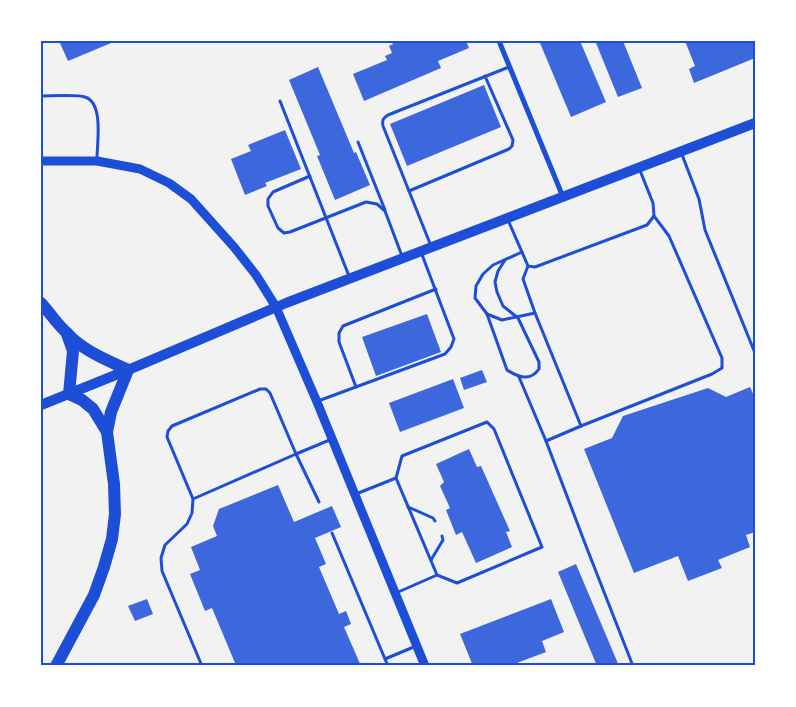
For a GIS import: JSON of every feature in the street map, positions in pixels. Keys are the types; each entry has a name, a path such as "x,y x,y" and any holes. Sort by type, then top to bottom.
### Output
{"highway":[{"path":"41,303 67,334 80,345 97,356 128,370 111,412 107,432 114,484 115,514 112,539 94,595 56,666"},
{"path":"67,334 73,351 69,394 82,400 94,409 107,432"}],"main road":[{"path":"41,405 276,307 755,123"}],"street":[{"path":"499,41 563,198"},
{"path":"41,161 97,161 140,170 169,183 191,199 256,274 276,307 317,402 425,666"}],"lane":[{"path":"432,247 382,126 382,121 388,115 510,66"},
{"path":"409,190 512,146 510,134 485,76"},
{"path":"41,96 84,96 94,102 98,116 97,161"},
{"path":"280,100 350,279"},
{"path":"358,142 403,258"},
{"path":"681,152 699,199 705,230 755,353"},
{"path":"546,441 712,374 722,368 722,358 669,236 654,216 653,203 639,168"},
{"path":"310,176 273,192 268,199 268,206 278,228 284,233 366,202 377,204 385,211"},
{"path":"528,266 535,267 647,225 654,216"},
{"path":"508,218 528,266 523,279 581,426"},
{"path":"317,402 445,354 452,347 454,339 421,252"},
{"path":"505,260 494,282 497,292 503,306 518,318 539,362 539,369 535,375 525,378 519,377 507,370 486,314 475,298 476,286 483,274 493,265 522,252"},
{"path":"356,387 339,342 339,333 343,326 436,289"},
{"path":"486,314 502,320 535,313"},
{"path":"519,377 634,666"},
{"path":"202,666 162,571 161,558 165,545 187,524 192,512 193,499 167,437 168,431 172,426 260,389 266,390 270,393 319,502"},
{"path":"396,593 437,575 457,583 542,547 494,429 487,422 402,456 396,478 437,575"},
{"path":"193,499 332,439"},
{"path":"355,495 396,478"},
{"path":"408,507 433,518 435,521"},
{"path":"332,533 388,666"},
{"path":"431,560 443,540 442,536"},
{"path":"385,659 417,646"}],"building":[{"path":"59,41 116,41 68,61"},
{"path":"391,41 466,41 469,48 438,61 441,68 364,101 353,74 387,60 385,56 392,53 389,46 393,44"},
{"path":"543,41 580,41 606,102 571,117 540,43"},
{"path":"602,41 623,41 642,88 618,97 596,43"},
{"path":"685,41 755,41 755,58 694,83 689,69 695,66"},
{"path":"318,67 354,153 356,152 370,185 335,200 317,156 320,155 289,80"},
{"path":"484,85 501,127 407,166 390,124"},
{"path":"285,130 301,169 265,183 267,186 245,195 231,159 251,151 248,145"},
{"path":"427,314 441,352 376,376 362,337"},
{"path":"482,370 487,382 464,390 460,378"},
{"path":"453,379 464,408 400,432 389,403"},
{"path":"750,387 755,398 755,532 746,535 750,547 718,560 722,568 688,581 678,556 634,573 584,449 612,438 623,416 708,388 726,397"},
{"path":"469,449 477,467 481,466 510,531 506,532 512,547 476,563 462,532 456,535 446,510 450,508 440,486 444,482 436,464"},
{"path":"278,485 294,522 332,506 341,527 315,538 326,564 319,567 339,614 346,611 351,624 344,627 361,666 230,666 235,663 212,608 205,611 190,574 200,570 191,547 217,536 213,526 219,509"},
{"path":"576,564 619,666 597,666 558,572"},
{"path":"147,599 153,614 135,621 128,606"},
{"path":"551,599 564,632 542,641 546,652 509,666 473,666 460,634"}]}
